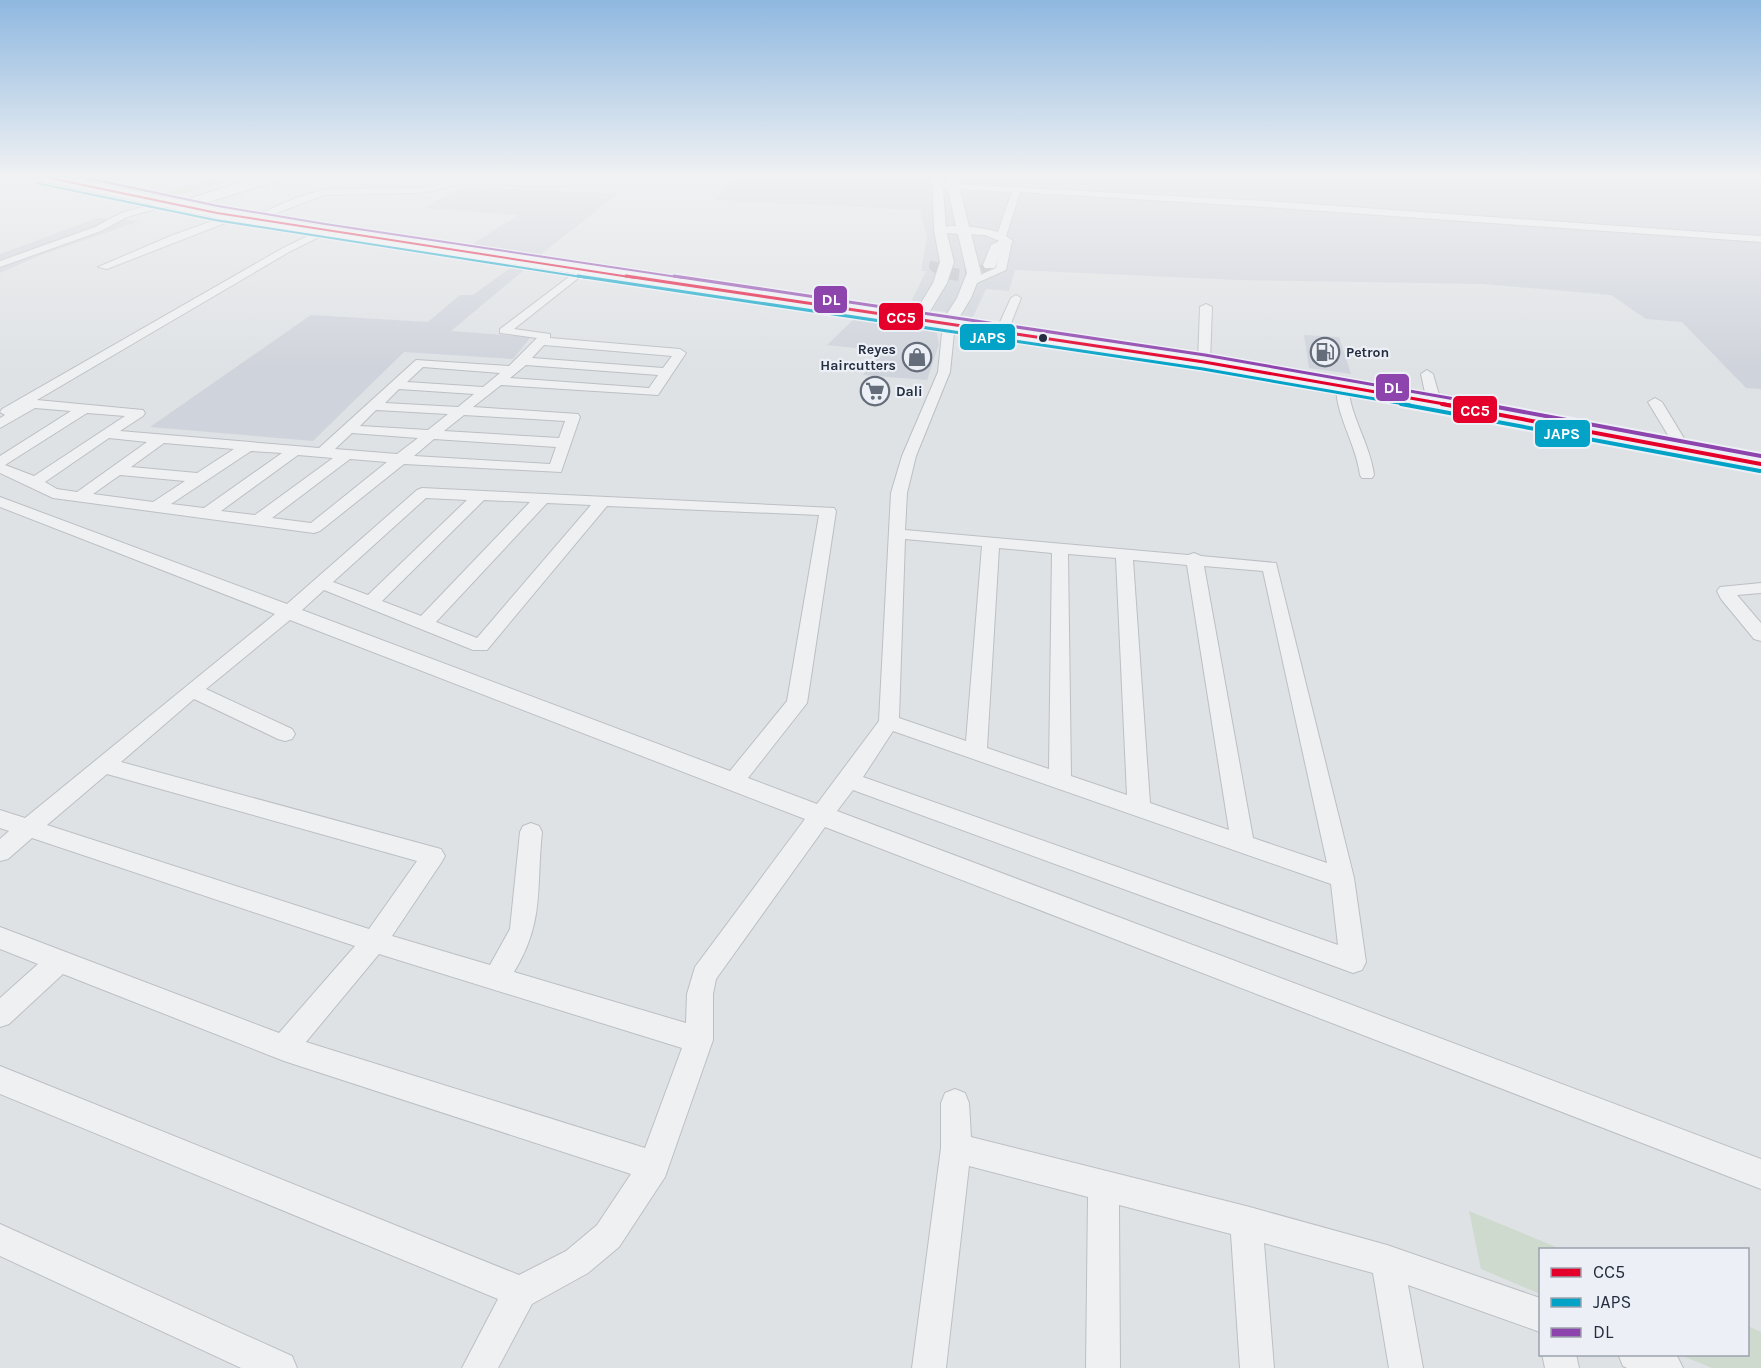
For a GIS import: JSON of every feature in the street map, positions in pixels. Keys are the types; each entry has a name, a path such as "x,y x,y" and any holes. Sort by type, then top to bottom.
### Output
{"highway":[{"path":"382,240 1204,362 1342,385 1761,464"}],"street":[{"path":"0,266 68,240"},
{"path":"103,267 169,240"},
{"path":"7,415 306,240"},
{"path":"936,262 939,240"},
{"path":"919,318 940,283 946,262 942,240"},
{"path":"479,1368 520,1292 577,1262 608,1236 654,1166 699,1040 700,994 704,975 849,780 889,722 899,493 909,456 944,372 949,323 964,298 974,273 966,240"},
{"path":"990,265 996,248 1003,240"},
{"path":"970,284 1001,270 1004,240"},
{"path":"0,468 35,482 53,493 314,528 518,365 546,336 504,332 582,270"},
{"path":"933,294 964,298"},
{"path":"1002,331 1016,298"},
{"path":"1204,362 1206,306"},
{"path":"499,381 653,393 680,353 541,341"},
{"path":"322,453 420,363 668,372"},
{"path":"1427,374 1434,402"},
{"path":"397,385 486,391"},
{"path":"1342,385 1341,400 1367,463 1367,475"},
{"path":"1655,402 1684,450"},
{"path":"7,415 33,404 138,413 35,482"},
{"path":"107,434 294,451 556,469 573,417 374,406"},
{"path":"0,462 85,408"},
{"path":"349,429 564,443"},
{"path":"79,496 159,440"},
{"path":"156,507 247,447"},
{"path":"206,514 294,451"},
{"path":"257,521 346,455"},
{"path":"116,470 200,478"},
{"path":"0,852 192,690 289,612 422,493 544,497 601,503 828,511 797,703 734,781"},
{"path":"370,603 481,495"},
{"path":"424,624 544,497"},
{"path":"0,502 1761,1174"},
{"path":"321,583 480,646 601,503"},
{"path":"849,780 1353,962 1342,878 1270,567 1194,558 898,534"},
{"path":"976,752 991,542"},
{"path":"1060,547 1060,781"},
{"path":"1124,553 1139,810"},
{"path":"1194,558 1243,844"},
{"path":"1761,588 1726,591 1761,635"},
{"path":"192,690 285,734"},
{"path":"889,722 1139,810 1342,878"},
{"path":"103,765 433,856 374,942 284,1048"},
{"path":"0,819 374,942 699,1040"},
{"path":"496,978 521,931 526,906 526,863 531,832"},
{"path":"0,938 284,1048 654,1166"},
{"path":"0,1015 60,960"},
{"path":"0,1080 520,1292"},
{"path":"928,1368 956,1148 955,1103"},
{"path":"956,1148 1246,1222 1387,1261 1539,1315"},
{"path":"1103,1368 1104,1185"},
{"path":"1246,1222 1257,1368"},
{"path":"0,1240 280,1368"},
{"path":"1387,1261 1406,1368"},
{"path":"1639,1356 1666,1368"}],"shaded area":[{"path":"39,240 85,240 41,255 0,273 0,254"},
{"path":"479,240 559,240 540,255 471,245"},
{"path":"926,240 1761,240 1761,389 1746,388 1682,322 1646,319 1611,295 1483,284 1238,280 1015,270 1009,291 986,289 973,317 909,306 926,271 921,271"},
{"path":"516,264 529,266 451,331 531,337 513,359 404,352 313,441 150,427 311,315 428,322 460,295 473,295"},
{"path":"856,317 936,327 939,344 927,380 863,375 884,351 827,345"},
{"name":"Petron","path":"1304,335 1339,337 1351,374 1309,368"},
{"path":"1469,1211 1559,1248 1539,1248 1539,1294 1481,1269"},
{"path":"1749,1326 1761,1332 1761,1368 1712,1368 1682,1356 1749,1356"}],"tunnel":[{"path":"936,262 935,266 941,270 963,275 978,273 990,265"}],"transit line":[{"name":"JAPS","path":"335,240 1203,369 1433,409 1760,471"},
{"name":"CC5","path":"383,240 1204,362 1434,402 1761,464"},
{"name":"DL","path":"431,240 1205,355 1761,456"}],"place":[{"name":"Petron","path":"1325,352"},
{"name":"Reyes Haircutters","path":"917,357"},
{"name":"Dali","path":"875,391"}]}
